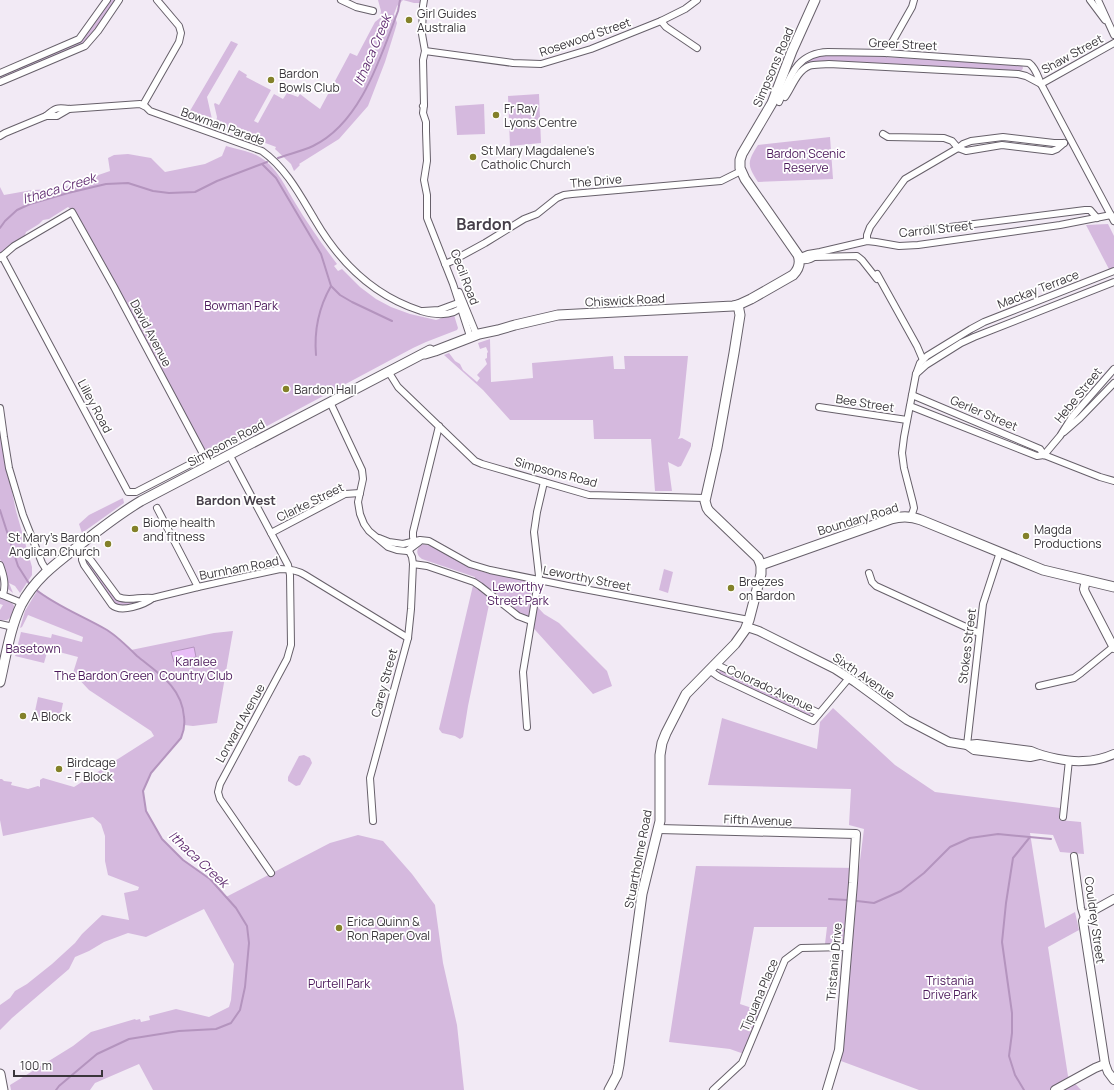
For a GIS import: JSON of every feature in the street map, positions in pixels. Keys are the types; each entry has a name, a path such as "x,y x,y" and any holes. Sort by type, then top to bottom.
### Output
{"main road":[{"name":"Simpsons Road","path":"741,171 740,164 742,154 776,103 792,51 815,0"},
{"path":"741,171 800,259 798,269 792,276 738,305 740,315 734,353 717,448 705,501 707,508 754,553 761,564"},
{"name":"Chiswick Road","path":"388,371 424,354 434,347 472,334 497,327 515,325 558,315 711,308 738,305"},
{"name":"Simpsons Road","path":"0,682 13,627 22,603 35,583 47,571 79,550 108,523 131,507 206,461 229,454 388,371"},
{"name":"Boundary Road","path":"761,564 891,519 911,517 1044,570 1114,587"},
{"name":"Stuartholme Road","path":"609,1090 618,1070 642,894 659,829 661,812 660,755 664,738 686,694 739,639 748,624 759,583 761,564"},
{"path":"0,1074 3,1090"}],"street":[{"path":"0,73 79,39 108,0"},
{"path":"0,82 85,46 98,31 119,0"},
{"path":"143,105 180,38 179,26 157,0"},
{"path":"341,0 354,6 373,11"},
{"name":"Cecil Road","path":"424,0 422,34 424,51 424,105 422,115 426,131 427,161 424,180 427,195 427,218 447,264 472,334"},
{"name":"Rosewood Street","path":"424,51 513,63 541,64 591,49 661,21 685,9 697,0"},
{"path":"886,54 912,7 914,0"},
{"path":"1090,0 1114,35"},
{"path":"1098,0 1110,28"},
{"path":"661,21 666,27 698,48"},
{"name":"Shaw Street","path":"1041,84 1113,45"},
{"name":"Greer Street","path":"776,103 794,68 800,62 815,53 886,54 1026,63 1032,65 1114,221"},
{"name":"Greer Street","path":"776,103 787,94 802,71 809,66 828,64 1018,74 1026,76 1041,84"},
{"name":"Bowman Parade","path":"2,135 46,116 58,108 69,109 143,105 150,111 256,148 267,154 286,173 326,237 343,260 357,275 371,286 395,301 412,308 438,315 449,313 461,306"},
{"path":"883,134 888,137 944,138 952,141 958,148"},
{"path":"867,241 871,226 902,183 906,179 963,144 971,141 1002,137 1054,143 1064,143 1071,140"},
{"name":"The Drive","path":"447,264 521,221 537,214 556,199 564,195 721,181 741,171"},
{"name":"Carroll Street","path":"926,230 1085,210 1090,210 1094,213 1096,218"},
{"name":"David Avenue","path":"1,257 14,246 72,212 114,287 206,461"},
{"name":"Carroll Street","path":"800,259 802,256 808,254 867,241 908,246 1060,225 1111,215"},
{"path":"1006,221 1007,232"},
{"name":"Carroll Street","path":"814,257 820,252"},
{"name":"Lilley Road","path":"1,257 128,492 136,492 206,461"},
{"path":"800,259 805,260 814,257 858,257 885,288"},
{"name":"Mackay Terrace","path":"911,517 914,508 904,472 902,447 919,364 936,350 971,329 997,317 1114,271"},
{"path":"877,274 923,360"},
{"name":"Mackay Terrace","path":"916,374 926,365 974,337 1114,282"},
{"path":"971,329 974,337"},
{"name":"Hebe Street","path":"1044,455 1060,436 1072,417 1114,368"},
{"name":"Simpsons Road","path":"388,371 398,387 478,462 592,495 706,498"},
{"name":"Hebe Street","path":"1060,436 1114,383"},
{"name":"Gerler Street","path":"912,395 1040,449 1044,455"},
{"path":"330,402 362,470 363,479 358,503 366,528 387,546 401,551 409,551 418,543 426,540"},
{"name":"Gerler Street","path":"910,406 1037,456 1044,455 1113,481"},
{"name":"Bee Street","path":"819,407 907,420"},
{"path":"0,408 9,468 23,515 42,563 47,571"},
{"path":"409,551 414,542 413,533 439,426"},
{"path":"229,454 289,569"},
{"path":"527,727 523,672 540,576 534,532 544,482"},
{"name":"Clarke Street","path":"271,533 345,494 360,493"},
{"path":"157,508 198,587"},
{"path":"379,538 389,542 402,544 426,540"},
{"name":"Leworthy Street","path":"426,540 438,545 470,564 479,567 748,624"},
{"name":"Burnham Road","path":"79,550 90,559 118,597 125,599 147,597 153,598 280,569 289,569 305,574 408,638"},
{"name":"Burnham Road","path":"79,550 84,565 114,607 119,609 148,603 153,598"},
{"name":"Carey Street","path":"373,821 370,778 408,638 413,564 409,551"},
{"name":"Stokes Street","path":"967,745 984,600 1000,552"},
{"path":"413,564 427,566 474,582 518,616 531,620"},
{"path":"0,565 5,580 5,588 2,595 22,603"},
{"name":"Lorward Avenue","path":"271,873 220,799 218,792 220,784 290,652 289,569"},
{"path":"869,573 872,582 876,586 980,633"},
{"path":"1040,686 1074,678 1114,647 1085,592 1084,589 1086,580"},
{"path":"0,624 13,627"},
{"name":"Sixth Avenue","path":"748,624 759,631 835,668 897,714 949,742 1031,751 1069,760 1088,761 1114,754"},
{"name":"Colorado Avenue","path":"712,667 819,713"},
{"name":"Colorado Avenue","path":"712,667 719,677 813,721 848,678"},
{"path":"1063,817 1069,760"},
{"name":"Fifth Avenue","path":"659,829 856,834"},
{"name":"Tristania Drive","path":"826,1090 839,1050 847,947 854,883 856,834"},
{"name":"Couldrey Street","path":"1074,856 1081,908 1084,918 1083,925 1105,1064 1108,1072 1114,1080"},
{"path":"1084,918 1092,911 1114,899"},
{"name":"Tipuana Place","path":"713,1090 742,1063 785,960 801,948 847,947"},
{"path":"1055,1090 1105,1064"}],"green space":[{"path":"110,0 115,0 95,30 82,44 0,80 0,75 80,41"},
{"path":"378,0 403,0 397,6 394,14 397,23 385,62 368,106 339,139 299,164 300,165 294,171 291,164 275,149 276,147 249,137 251,132 247,136 215,126 217,117 214,104 219,105 239,70 247,75 246,77 271,90 254,121 258,123 274,94 283,99 287,93 298,97 300,94 320,109 350,53 357,56 375,22 380,18 381,11"},
{"path":"403,0 421,0 421,3 414,3"},
{"path":"231,41 238,44 207,97 212,119 210,124 187,116"},
{"path":"828,54 1020,64 1023,68 1020,71 829,62 816,63 794,76 799,67 814,57"},
{"path":"539,94 541,143 510,146 508,96"},
{"path":"484,104 485,134 457,135 455,106"},
{"name":"Bardon Scenic Reserve","path":"830,137 833,179 758,182 750,167 750,160 758,145"},
{"name":"Bowman Park","path":"226,146 254,154 264,160 275,170 309,225 337,264 334,266 338,271 342,269 360,287 376,299 391,307 410,314 436,320 454,315 458,328 457,330 413,348 213,455 209,455 205,452 73,211 68,207 49,219 43,220 26,232 23,240 0,257 0,187 4,195 32,190 58,189 110,171 108,158 114,155 128,154 151,158 165,172 205,164 222,156"},
{"path":"1108,224 1114,236 1114,269 1110,271 1086,225"},
{"path":"490,339 491,382 533,378 532,363 613,356 614,369 625,369 624,356 688,356 680,435 678,439 682,438 691,443 691,446 681,466 678,467 668,462 672,491 655,491 651,439 594,439 593,420 510,420 483,390 444,355 449,353 455,361 460,364 463,370 477,382 480,378 477,375 487,364 485,359 487,358 488,352 486,347 480,349 478,343"},
{"path":"0,433 16,511 32,567 32,575 20,593 15,586 9,583 13,593 8,589 7,577 0,559"},
{"path":"123,498 124,503 82,533 79,524 89,515"},
{"name":"Leworthy Street Park","path":"423,544 431,546 474,569 529,582 532,586 531,600 544,614 559,623 607,671 612,686 593,694 518,611 492,590 463,737 460,739 455,736 442,733 439,729 475,577 422,559 418,555 417,551"},
{"path":"86,562 89,562 115,598 123,602 136,602 149,599 123,607 115,606 87,566"},
{"path":"664,569 673,572 668,593 659,590"},
{"name":"Purtell Park","path":"37,591 45,597 108,631 131,650 214,633 233,631 217,723 193,726 184,725 181,738 151,773 143,791 146,811 162,839 183,860 210,879 226,897 330,843 358,835 383,841 412,874 435,905 443,963 457,1025 464,1090 153,1090 139,1064 95,1083 90,1090 11,1090 10,1085 73,1046 91,1032 135,1019 140,1019 141,1022 150,1020 149,1016 176,1009 209,1017 229,1007 234,964 204,909 146,937 128,933 104,942 75,957 69,969 0,1030 0,1005 10,998 15,991 27,984 52,964 102,915 129,920 124,893 138,890 139,887 108,875 105,861 105,836 101,824 93,817 3,836 0,820 0,779 12,782 11,785 28,789 38,786 40,787 40,780 43,778 74,787 154,736 151,731 89,690 73,673 78,657 48,649 44,663 15,656 21,632 51,638 52,634 82,642 83,637 28,615 20,628 25,611"},
{"path":"0,598 14,605 14,613 7,620 0,620 0,610 3,605 0,604"},
{"path":"720,670 811,710 809,719 720,674"},
{"path":"38,697 63,703 59,722 34,716"},
{"name":"Tristania Drive Park","path":"833,708 895,765 935,792 1060,808 1059,820 1081,822 1084,854 1060,852 1053,835 1030,833 1045,928 1075,912 1079,930 1048,947 1068,1076 1081,1090 919,1090 841,1061 850,945 825,944 827,927 754,927 740,1004 761,1011 744,1054 730,1049 669,1042 696,866 859,868 864,829 849,825 851,789 708,785 722,718 817,749 820,722"},
{"path":"304,755 310,758 312,763 300,785 296,786 288,781 288,777 299,756"}],"shaded area":[{"path":"194,647 196,657 174,662 171,652"}],"waterway":[{"name":"Ithaca Creek","path":"278,158 313,146 330,136 344,122 367,88 384,49 398,11 400,0"},
{"name":"Ithaca Creek","path":"0,228 17,210 30,204 68,193 106,184 128,183 153,191 169,193 195,192 217,181 267,162"},
{"path":"262,164 276,178 321,254 331,286 340,295 352,302 392,321"},
{"path":"316,355 318,319 323,302 331,286"},
{"name":"Ithaca Creek","path":"0,510 18,566 30,585"},
{"name":"Ithaca Creek","path":"35,589 52,601 107,630 161,675 179,697 184,717 183,733 181,738 151,773 143,791 146,811 162,839 183,860 210,879 236,908 247,926 249,943 245,987 240,1010 231,1023 216,1029 179,1031 129,1039 97,1054 56,1090"},
{"path":"857,901 874,903 901,891 924,873 950,847 970,838 998,834 1051,839"},
{"path":"1024,1090 1015,1075 1009,1056 1012,1033 1012,1013 1002,942 1013,858 1030,837"},
{"path":"829,899 847,900"}],"place":[{"name":"Girl Guides Australia","path":"409,20"},
{"name":"Bardon Bowls Club","path":"271,80"},
{"name":"Fr Ray Lyons Centre","path":"496,115"},
{"name":"St Mary Magdalene's Catholic Church","path":"473,157"},
{"name":"Bardon Hall","path":"286,389"},
{"name":"Biome health and fitness","path":"135,529"},
{"name":"Magda Productions","path":"1026,536"},
{"name":"St Mary's Bardon Anglican Church","path":"108,544"},
{"name":"Breezes on Bardon","path":"731,588"},
{"name":"A Block","path":"23,716"},
{"name":"Birdcage - F Block","path":"59,769"},
{"name":"Erica Quinn & Ron Raper Oval","path":"339,928"}],"district":[{"name":"Bardon","path":"484,224"},
{"name":"Bardon West","path":"236,500"}],"park label":[{"name":"Basetown","path":"33,648"},
{"name":"Karalee Country Club","path":"196,668"},
{"name":"The Bardon Green","path":"104,675"}]}
